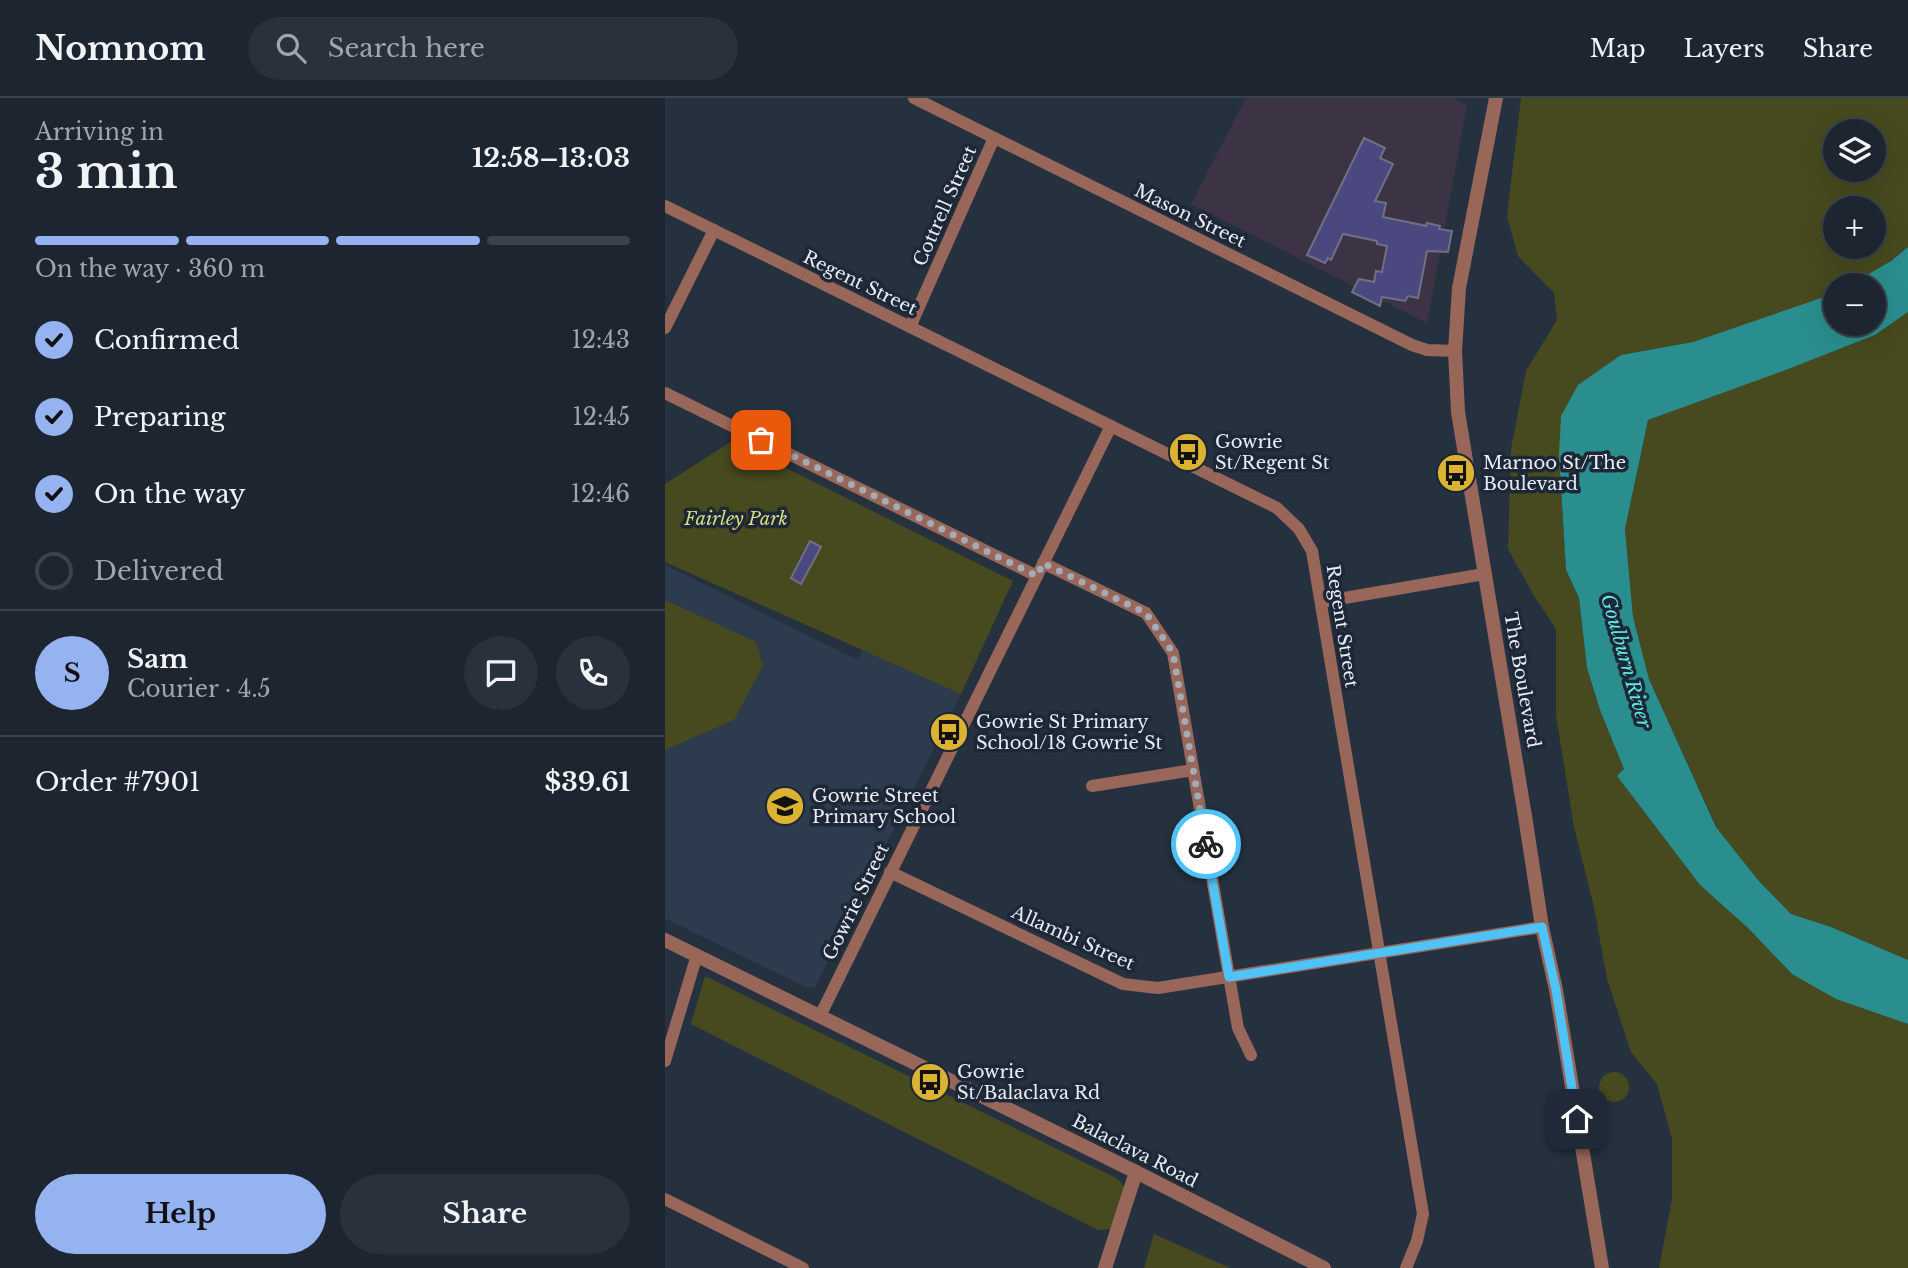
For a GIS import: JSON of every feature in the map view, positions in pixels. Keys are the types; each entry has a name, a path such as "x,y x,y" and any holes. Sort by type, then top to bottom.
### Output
{"street":[{"name":"Mason Street","path":"914,98 1412,345 1427,350 1455,351"},
{"name":"The Boulevard","path":"1496,98 1459,288 1455,351 1461,437 1542,927 1556,990 1602,1268"},
{"name":"Cottrell Street","path":"910,327 994,138"},
{"name":"Regent Street","path":"665,206 1277,508 1299,529 1312,551 1423,1214 1417,1241 1405,1268"},
{"path":"665,328 714,230"},
{"path":"665,393 1037,576"},
{"name":"Gowrie Street","path":"820,1016 1111,426"},
{"path":"1043,563 1146,613 1173,653 1238,1028 1251,1055"},
{"path":"1321,602 1484,574"},
{"path":"1093,786 1193,769"},
{"name":"Allambi Street","path":"890,872 1123,984 1158,988 1542,927"},
{"name":"Balaclava Road","path":"665,940 1136,1172 1324,1268"},
{"path":"665,1061 697,956"},
{"path":"1105,1268 1136,1172"},
{"path":"665,1199 803,1268"}],"shaded area":[{"path":"1246,98 1452,98 1467,105 1427,323 1191,204"},
{"name":"Gowrie Street Primary School","path":"665,565 858,660 864,648 961,694 815,987 807,988 665,918"}],"green space":[{"path":"1521,98 1908,98 1908,247 1872,273 1823,273 1823,298 1693,342 1621,355 1561,487 1566,570 1579,598 1587,668 1600,710 1624,769 1617,776 1700,885 1748,928 1792,974 1908,1024 1908,1268 1659,1268 1672,1199 1672,1139 1657,1084 1631,1052 1607,979 1594,907 1574,827 1556,715 1556,629 1508,549 1511,449 1526,371 1557,320 1554,293 1518,256 1507,216"},
{"path":"1908,312 1908,960 1831,927 1791,914 1758,880 1717,828 1649,679 1633,617 1625,529 1648,420 1872,336 1886,336 1886,327"},
{"name":"Fairley Park","path":"732,441 1013,581 961,694 665,562 665,484"},
{"path":"665,600 756,642 763,666 734,720 665,750"},
{"path":"705,976 1118,1179 1125,1188 1111,1229 1098,1230 691,1024"},
{"path":"1614,1072 1625,1076 1629,1087 1625,1098 1614,1102 1603,1098 1599,1087 1603,1076"},
{"path":"1154,1234 1230,1268 1144,1268"}],"water":[{"path":"1908,247 1908,312 1886,327 1886,273 1870,273"},
{"name":"Goulburn River","path":"1823,297 1823,336 1872,336 1648,420 1625,529 1633,617 1649,679 1716,827 1758,880 1791,914 1831,927 1908,960 1908,1024 1836,999 1792,974 1748,928 1700,885 1617,776 1624,769 1600,710 1587,668 1579,598 1566,570 1559,454 1561,416 1578,385 1621,355 1693,342"}],"building":[{"path":"1364,138 1385,148 1380,158 1393,164 1375,201 1386,203 1383,217 1426,226 1427,223 1452,231 1448,252 1427,251 1418,298 1408,296 1405,301 1382,297 1380,306 1352,292 1359,279 1374,282 1376,271 1382,272 1387,246 1377,244 1377,241 1343,234 1331,260 1328,258 1325,263 1307,255"},
{"path":"810,541 821,547 801,584 791,578"}],"way so far":[{"path":"761,440 1037,576 1043,563 1146,613 1173,653 1206,844"}],"place":[{"name":"Gowrie St/Regent St","path":"1188,452"},
{"name":"Marnoo St/The Boulevard","path":"1456,473"},
{"name":"Gowrie St Primary School/18 Gowrie St","path":"949,732"},
{"name":"Gowrie Street Primary School","path":"785,806"},
{"name":"Gowrie St/Balaclava Rd","path":"930,1082"}],"route":[{"path":"1206,844 1229,977 1542,927 1556,990 1577,1119"}]}
